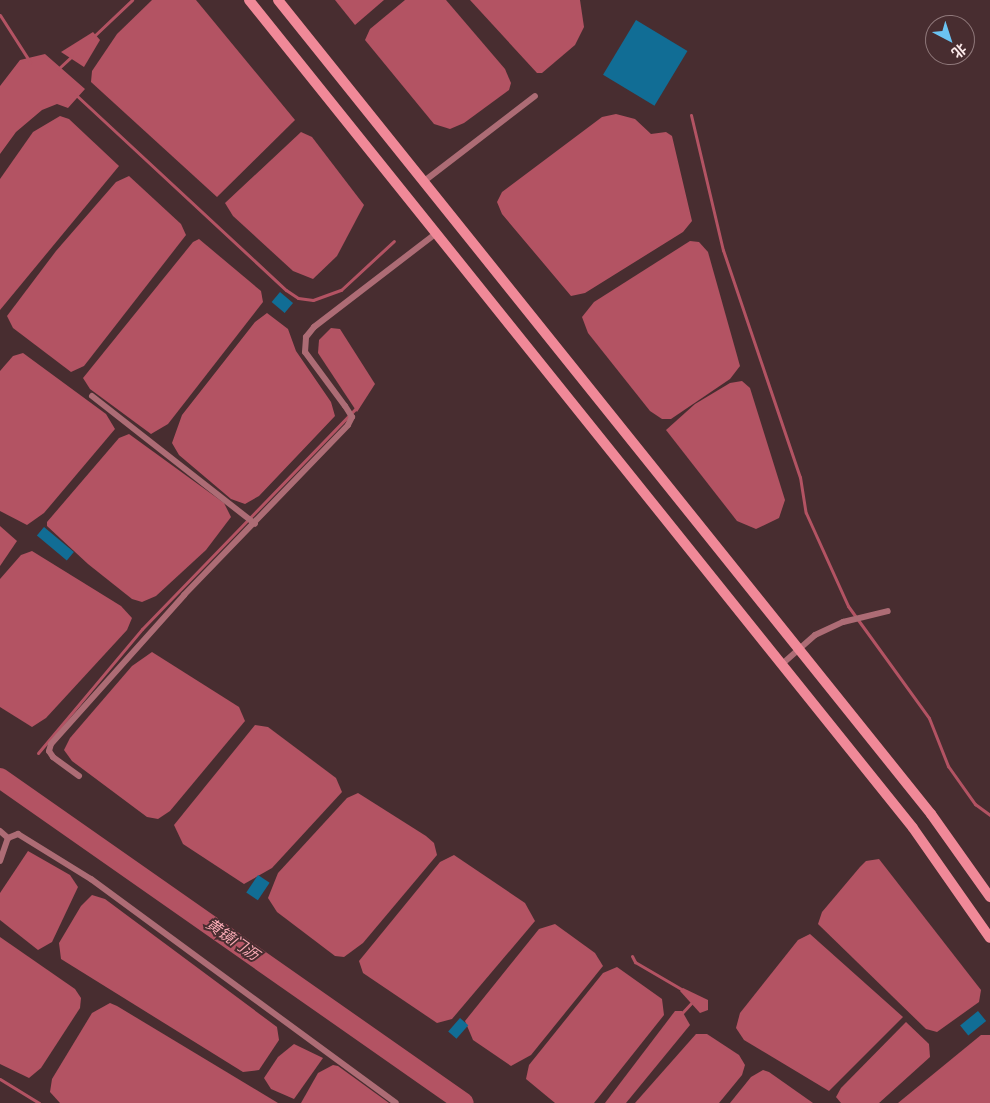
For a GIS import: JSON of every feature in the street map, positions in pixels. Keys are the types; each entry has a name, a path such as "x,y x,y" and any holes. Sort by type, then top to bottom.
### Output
{"main road":[{"path":"249,0 912,828 990,938"},
{"path":"278,0 931,814 990,897"}],"lane":[{"path":"423,182 535,96"},
{"path":"79,776 53,757 49,751 51,744 184,594 338,439 352,417 305,352 306,337 314,327 435,234"},
{"path":"92,396 254,524"},
{"path":"781,664 798,649 843,622 888,611"},
{"path":"0,832 8,838"},
{"path":"0,861 8,838 18,834 92,879 396,1103"}],"shaded area":[{"path":"152,0 196,0 295,120 217,197 91,82 92,71 117,34"},
{"path":"335,0 384,0 355,25"},
{"path":"405,0 446,0 505,69 511,83 509,90 464,123 450,129 434,124 365,40 370,29"},
{"path":"470,0 580,0 584,27 575,45 542,73 537,73"},
{"path":"93,32 100,40 84,67 61,52"},
{"path":"45,54 85,89 68,108 57,104 42,110 16,132 0,154 0,86 20,60"},
{"path":"616,114 635,119 651,134 666,132 672,136 692,221 683,232 585,293 571,296 502,214 497,202 502,192 602,117"},
{"path":"60,116 69,119 119,166 0,310 0,179 33,132"},
{"path":"301,132 312,137 364,205 337,256 313,279 293,271 233,216 225,203"},
{"path":"129,176 181,224 186,235 84,366 71,372 13,328 7,316 56,251 116,182"},
{"path":"199,239 261,291 263,302 168,424 151,434 90,389 83,378 193,242"},
{"path":"690,241 699,242 708,252 740,366 730,379 671,419 662,419 650,411 588,333 582,317 594,302"},
{"path":"267,313 288,329 296,351 331,402 335,416 259,496 245,504 231,499 179,455 172,443 182,415 255,322"},
{"path":"331,328 340,329 375,384 357,412 318,353 319,340"},
{"path":"23,353 106,414 115,429 44,513 27,525 0,511 0,371 13,356"},
{"path":"742,381 750,388 785,500 779,518 756,529 737,521 666,430 695,404 730,383"},
{"path":"129,434 224,503 231,517 206,550 156,596 142,602 132,599 88,564 47,526 47,522 119,438"},
{"path":"0,526 17,541 0,566"},
{"path":"32,551 121,606 132,618 127,630 46,718 32,727 0,707 0,579 21,555"},
{"path":"152,652 239,707 245,721 170,811 158,819 147,817 72,761 64,750 70,738 132,666"},
{"path":"255,725 268,727 336,778 342,792 272,868 244,884 183,844 174,825"},
{"path":"358,793 426,836 434,843 437,855 363,943 344,957 335,956 277,912 268,898 278,873 347,798"},
{"path":"28,851 70,875 78,887 52,942 38,950 0,920 0,893"},
{"path":"454,855 525,903 535,921 452,1019 437,1023 363,973 359,961 440,862"},
{"path":"879,859 981,990 979,1002 937,1032 926,1029 818,924 822,912 860,867 866,861"},
{"path":"92,895 105,899 277,1027 279,1040 259,1070 243,1072 61,959 59,943 81,906"},
{"path":"555,924 595,953 603,966 531,1055 511,1066 473,1040 465,1021 539,929"},
{"path":"810,934 903,1017 829,1091 744,1040 736,1028 740,1013 798,940"},
{"path":"0,937 75,989 81,998 80,1008 41,1068 29,1078 0,1064"},
{"path":"617,967 662,999 664,1015 594,1103 555,1103 526,1079 529,1065 603,973"},
{"path":"683,988 708,1000 708,1010 700,1013 680,991"},
{"path":"110,1003 278,1103 60,1103 50,1092 52,1079 92,1013"},
{"path":"675,1011 682,1011 690,1025 626,1103 605,1103"},
{"path":"906,1022 929,1044 930,1057 879,1103 841,1103 836,1097 841,1088"},
{"path":"696,1034 707,1034 739,1055 745,1065 742,1075 719,1103 635,1103"},
{"path":"981,1035 990,1035 990,1103 898,1103"},
{"path":"294,1044 323,1058 294,1099 271,1089 264,1078 278,1057"},
{"path":"333,1065 338,1066 389,1103 301,1103 318,1073"},
{"path":"763,1070 769,1072 813,1103 730,1103 751,1077"}],"building":[{"path":"636,20 687,51 654,106 603,75"},
{"path":"280,292 293,303 285,313 272,302"},
{"path":"44,527 74,552 67,560 37,535"},
{"path":"258,875 270,883 258,900 246,892"},
{"path":"978,1011 986,1021 968,1036 960,1025"},
{"path":"460,1018 468,1025 456,1039 448,1032"}],"waterway":[{"path":"93,37 132,0"},
{"path":"0,15 30,62"},
{"path":"58,69 72,56"},
{"path":"75,94 286,290 298,298 313,300 341,290 394,241"},
{"path":"691,115 723,250 800,477 806,513 848,606 929,718 948,766 975,804 990,815"},
{"path":"38,753 142,629 358,406"},
{"name":"黄镜门沥","path":"0,778 464,1103"},
{"path":"632,956 635,962 683,990"},
{"path":"681,1014 692,1002"},
{"path":"0,1079 39,1103"}]}
